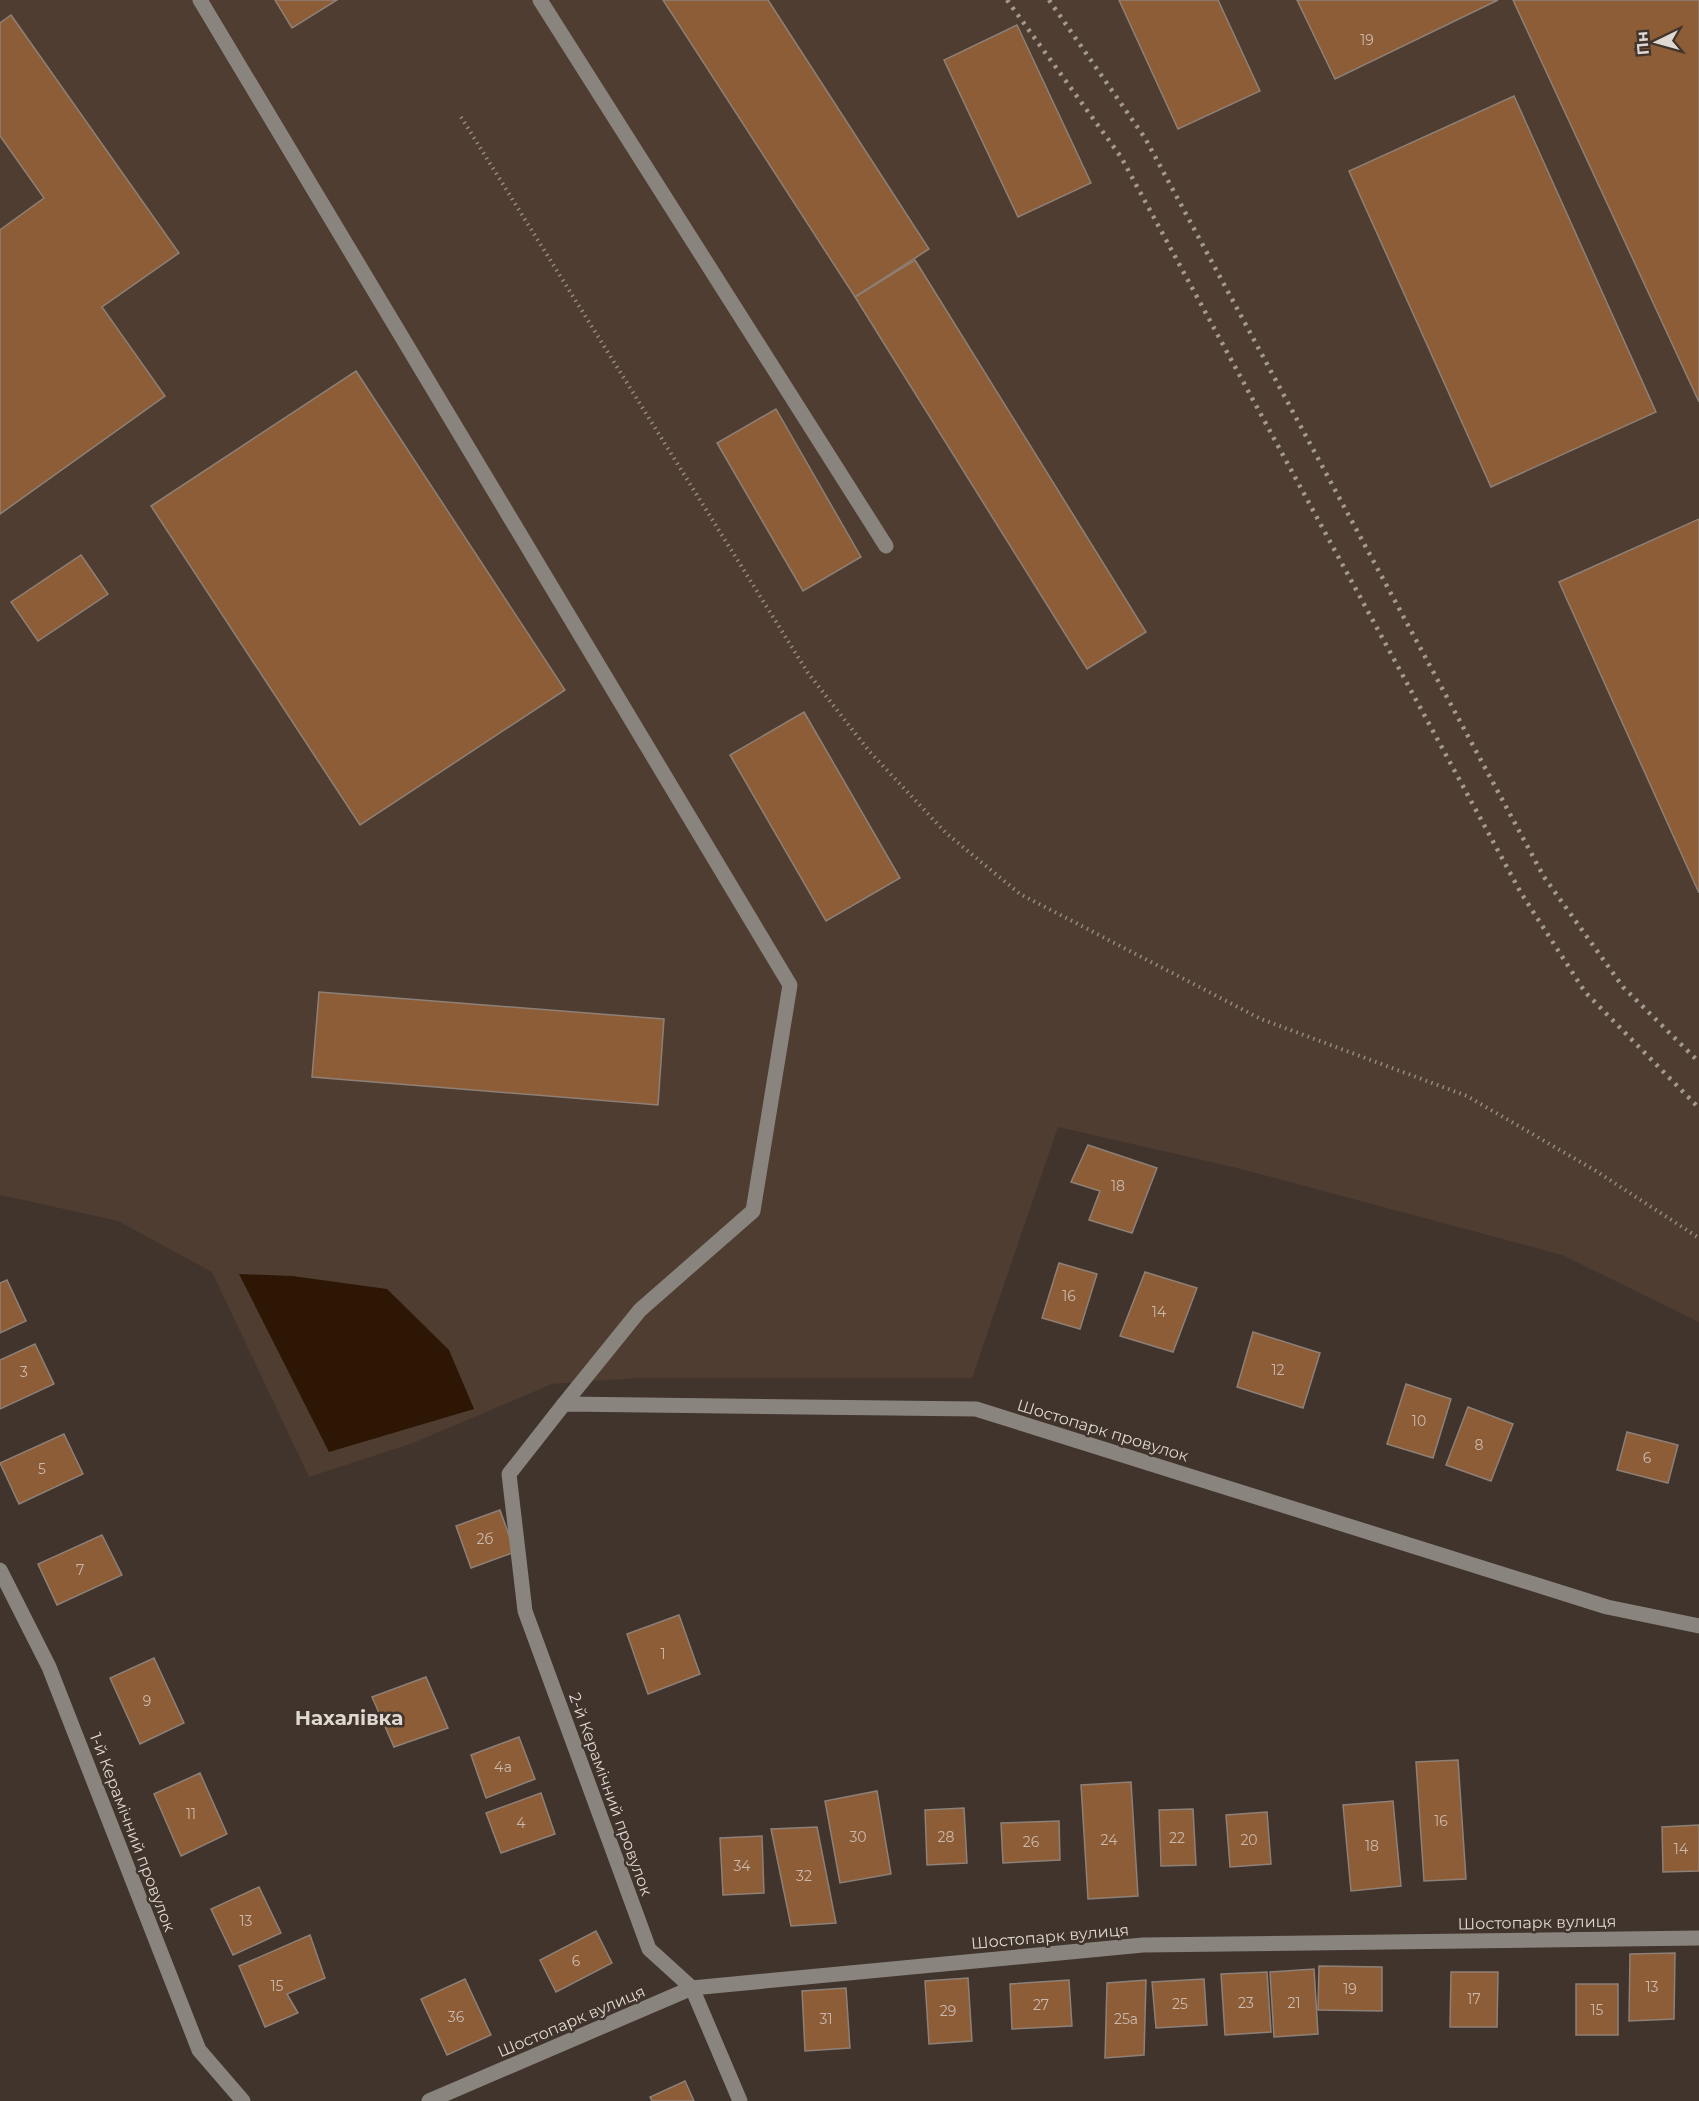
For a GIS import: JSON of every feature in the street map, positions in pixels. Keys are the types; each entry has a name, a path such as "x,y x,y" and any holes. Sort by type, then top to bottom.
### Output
{"street":[{"path":"200,0 790,985 753,1211 640,1310 564,1404"},
{"path":"540,0 886,546"},
{"name":"2-й Керамічний провулок","path":"564,1404 509,1474 525,1611 649,1949 692,1988 740,2101"},
{"name":"Шостопарк провулок","path":"564,1404 976,1409 1607,1607 1699,1626"},
{"name":"1-й Керамічний провулок","path":"0,1570 49,1667 199,2050 243,2101"},
{"name":"Шостопарк вулиця","path":"429,2101 692,1988 1143,1945 1699,1938"}],"path":[{"path":"461,117 808,672 869,751 946,832 1020,894 1261,1019 1467,1096 1596,1171 1699,1238"}],"shaded area":[{"path":"0,0 1699,0 1699,1322 1562,1255 1237,1168 1058,1127 972,1378 637,1378 552,1384 413,1443 309,1477 212,1272 118,1221 0,1195"},
{"path":"239,1274 292,1276 387,1289 449,1350 474,1409 329,1452"}],"building":[{"path":"275,0 337,0 292,28"},
{"path":"663,0 768,0 929,249 855,297"},
{"path":"1119,0 1218,0 1260,91 1178,129"},
{"path":"1297,0 1498,0 1335,79"},
{"path":"1513,0 1699,0 1699,402"},
{"path":"11,15 179,253 102,307 165,396 0,514 0,230 44,198 0,136 0,23"},
{"path":"1017,25 1091,183 1018,217 944,60"},
{"path":"1514,96 1656,412 1491,487 1349,171"},
{"path":"915,260 1146,632 1087,669 855,297"},
{"path":"356,371 565,690 360,825 151,506"},
{"path":"776,409 861,557 803,591 717,443"},
{"path":"1699,519 1699,893 1559,582"},
{"path":"81,555 108,594 38,641 11,602"},
{"path":"804,712 900,878 826,921 730,755"},
{"path":"319,992 664,1019 658,1105 312,1077"},
{"path":"1088,1145 1157,1168 1132,1233 1089,1220 1100,1191 1071,1182"},
{"path":"1059,1263 1097,1274 1080,1329 1042,1318"},
{"path":"1145,1272 1197,1288 1173,1352 1120,1336"},
{"path":"7,1280 26,1321 0,1333 0,1283"},
{"path":"1253,1332 1320,1353 1303,1408 1237,1387"},
{"path":"35,1344 54,1384 0,1409 0,1360"},
{"path":"1406,1384 1451,1399 1433,1458 1387,1444"},
{"path":"1468,1407 1513,1424 1491,1481 1446,1465"},
{"path":"1627,1432 1678,1445 1668,1483 1617,1470"},
{"path":"64,1434 83,1474 19,1504 0,1463"},
{"path":"500,1510 515,1552 471,1568 456,1526"},
{"path":"102,1535 122,1575 57,1605 38,1564"},
{"path":"679,1615 700,1674 648,1694 627,1634"},
{"path":"154,1658 184,1723 140,1744 110,1678"},
{"path":"426,1677 448,1728 394,1747 372,1697"},
{"path":"519,1737 535,1779 486,1798 471,1755"},
{"path":"1458,1760 1466,1879 1424,1881 1416,1762"},
{"path":"200,1773 227,1834 181,1856 154,1794"},
{"path":"1131,1782 1138,1896 1088,1899 1081,1785"},
{"path":"877,1791 891,1874 840,1883 825,1801"},
{"path":"541,1793 555,1834 501,1853 486,1813"},
{"path":"1393,1801 1401,1886 1351,1891 1343,1805"},
{"path":"964,1808 967,1863 927,1865 925,1810"},
{"path":"1193,1809 1196,1865 1161,1866 1159,1810"},
{"path":"1267,1812 1271,1864 1230,1867 1226,1815"},
{"path":"1059,1821 1060,1860 1003,1863 1001,1823"},
{"path":"1699,1825 1699,1871 1663,1872 1662,1827"},
{"path":"817,1827 836,1923 791,1926 771,1829"},
{"path":"762,1836 764,1893 723,1895 720,1838"},
{"path":"259,1887 281,1933 233,1955 211,1909"},
{"path":"596,1931 612,1963 556,1992 540,1960"},
{"path":"310,1935 325,1978 287,1994 298,2013 265,2027 239,1966"},
{"path":"1675,1953 1674,2019 1629,2021 1630,1954"},
{"path":"1319,1966 1382,1967 1382,2011 1318,2010"},
{"path":"1314,1969 1318,2034 1274,2037 1270,1972"},
{"path":"1267,1972 1271,2032 1225,2035 1221,1974"},
{"path":"1451,1972 1498,1972 1497,2027 1450,2027"},
{"path":"968,1978 972,2041 929,2044 925,1981"},
{"path":"465,1979 491,2035 447,2055 421,1999"},
{"path":"1204,1979 1207,2025 1156,2028 1152,1982"},
{"path":"1069,1980 1072,2026 1012,2029 1010,1984"},
{"path":"1146,1980 1144,2055 1105,2058 1107,1983"},
{"path":"1576,1984 1618,1984 1618,2035 1576,2035"},
{"path":"846,1988 850,2048 805,2051 802,1991"},
{"path":"685,2081 694,2101 652,2101 650,2097"}],"railway":[{"path":"1007,0 1121,157 1521,893 1585,992 1699,1108"},
{"path":"1049,0 1145,138 1544,877 1623,987 1699,1062"}],"district":[{"name":"Нахалівка","path":"349,1718"}]}
